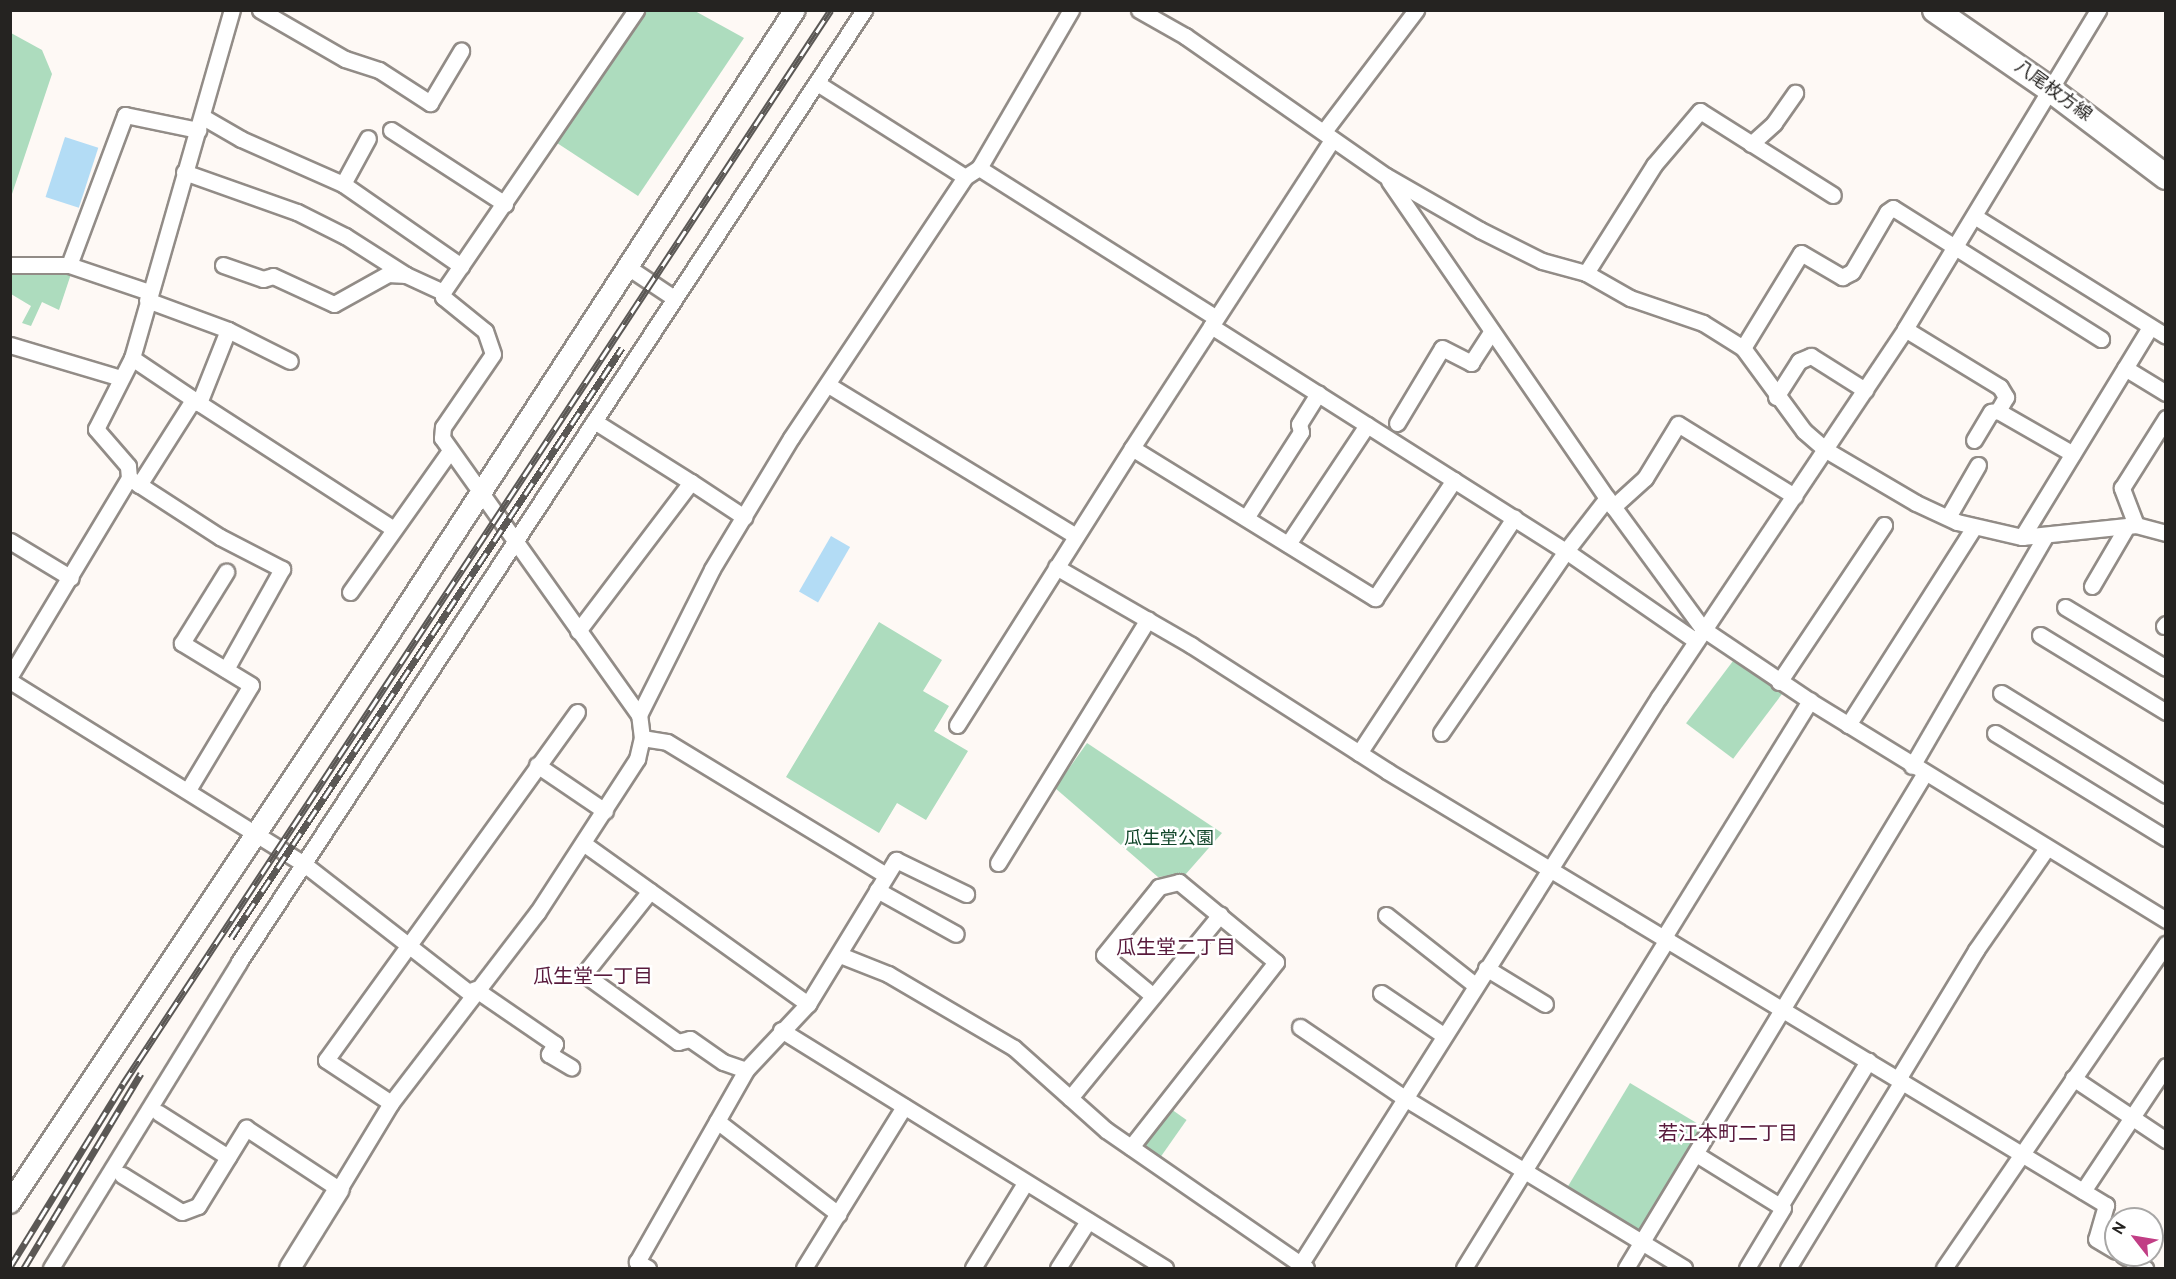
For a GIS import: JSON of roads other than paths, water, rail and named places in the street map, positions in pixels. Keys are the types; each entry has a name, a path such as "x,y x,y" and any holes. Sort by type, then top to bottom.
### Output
{"main road":[{"name":"八尾枚方線","path":"1935,10 2048,88 2166,177"}],"street":[{"path":"226,669 282,569 220,537 134,482 128,466 96,429 132,358 232,10"},
{"path":"260,10 345,59 379,70 430,103 461,51"},
{"path":"290,1269 391,1103 473,992 537,913 637,759 642,738 639,715 480,496 449,452 442,438 443,428 493,354 485,331 443,297 443,292 636,10"},
{"path":"10,1203 480,496 795,10"},
{"path":"51,1269 239,962 864,10"},
{"path":"639,715 712,569 791,438 830,386 965,177 979,168 1071,10"},
{"path":"1139,10 1185,36 1386,176 1542,261 1586,273 1630,298 1703,323 1743,348 1776,397 1826,450 1948,518 1974,527 2022,537 2045,537 2131,525 2166,533"},
{"path":"957,725 1214,322 1329,135 1416,10"},
{"path":"840,956 888,974 1014,1048 1131,1147 1301,1267 1403,1097 1699,635 1826,450 1905,329 2048,88 2098,10"},
{"path":"817,83 965,177"},
{"path":"1751,144 1774,123 1795,93"},
{"path":"1586,273 1654,165 1700,111 1833,195"},
{"path":"69,265 125,115 201,124 343,184 461,266"},
{"path":"391,130 505,204"},
{"path":"343,184 368,138"},
{"path":"979,168 1214,322 1318,394 1699,635 2166,920"},
{"path":"184,172 297,212 345,236 406,275 443,292"},
{"path":"1386,176 1699,635"},
{"path":"1743,348 1801,253 1842,277 1852,272 1887,212 1893,208 2101,339"},
{"path":"1974,216 2166,336"},
{"path":"10,265 69,265 228,330 290,361"},
{"path":"223,265 263,279 273,276 334,304 388,274 406,275"},
{"path":"629,268 674,298"},
{"path":"2022,537 2150,327"},
{"path":"1905,329 2000,387 2006,397 1998,411"},
{"path":"228,330 196,401 134,482 71,578 10,678 304,864 473,992 555,1044 549,1054 571,1067"},
{"path":"1397,423 1442,348 1471,363 1492,331"},
{"path":"10,345 121,378"},
{"path":"1776,397 1799,360 1811,356 1865,390"},
{"path":"132,358 394,529"},
{"path":"2125,368 2166,393"},
{"path":"830,386 1076,536"},
{"path":"1246,518 1301,432 1299,424 1318,394"},
{"path":"1974,440 1991,412 1998,411 2073,454"},
{"path":"2092,586 2131,525 2122,488 2166,418"},
{"path":"594,421 744,517"},
{"path":"1441,733 1566,551 1610,502 1645,478 1678,424 1794,496"},
{"path":"1288,544 1367,425"},
{"path":"1132,448 1375,598 1454,480"},
{"path":"350,591 449,452"},
{"path":"1948,518 1978,465"},
{"path":"578,631 691,482"},
{"path":"1359,753 1514,518"},
{"path":"1779,682 1884,525"},
{"path":"1848,725 1974,527"},
{"path":"1626,1269 1782,1010 1919,770 2045,537"},
{"path":"10,541 71,578"},
{"path":"1056,567 1148,619 1359,753 1782,1010 2022,1152 2106,1205 2105,1207"},
{"path":"188,790 251,685 182,643 226,572"},
{"path":"2065,607 2166,668"},
{"path":"998,863 1148,619"},
{"path":"2040,635 2166,712"},
{"path":"2001,693 2166,795"},
{"path":"1464,1269 1810,701"},
{"path":"391,1103 326,1060 408,943 577,712"},
{"path":"1995,733 2166,838"},
{"path":"642,738 667,741 886,875"},
{"path":"537,765 605,811"},
{"path":"583,843 808,1004"},
{"path":"1788,1269 1976,950 2048,848"},
{"path":"639,1266 746,1070 781,1030 808,1004 840,956 896,860 966,894"},
{"path":"1131,1147 1276,962 1179,882 1159,887 1104,955 1153,996"},
{"path":"877,890 956,934"},
{"path":"650,891 584,974 678,1042 690,1039 723,1062 746,1070"},
{"path":"1071,1098 1220,915"},
{"path":"1386,915 1475,985"},
{"path":"1944,1269 2166,944"},
{"path":"1485,968 1545,1004"},
{"path":"1382,993 1443,1035"},
{"path":"1300,1027 1403,1097 1684,1269"},
{"path":"781,1030 1165,1269"},
{"path":"1780,1206 1868,1061"},
{"path":"2083,1191 2166,1066"},
{"path":"2073,1078 2166,1140"},
{"path":"804,1269 904,1107"},
{"path":"159,1113 228,1156"},
{"path":"717,1121 838,1214"},
{"path":"122,1175 183,1212 198,1206 246,1128 339,1189"},
{"path":"1695,1154 1783,1208 1748,1269"},
{"path":"973,1269 1025,1183"},
{"path":"2104,1212 2096,1239 2104,1244"},
{"path":"1058,1269 1088,1221"}],"water":[{"path":"65,137 98,148 79,208 46,197"},
{"path":"831,536 850,547 818,602 799,591"}],"railway":[{"path":"10,1267 123,1084 831,10"},
{"path":"231,938 622,348"},
{"path":"24,1268 141,1073"}],"district":[{"name":"瓜生堂二丁目","path":"1176,949"},
{"name":"瓜生堂一丁目","path":"593,978"},
{"name":"若江本町二丁目","path":"1728,1135"}],"park label":[{"name":"瓜生堂公園","path":"1169,840"}]}
